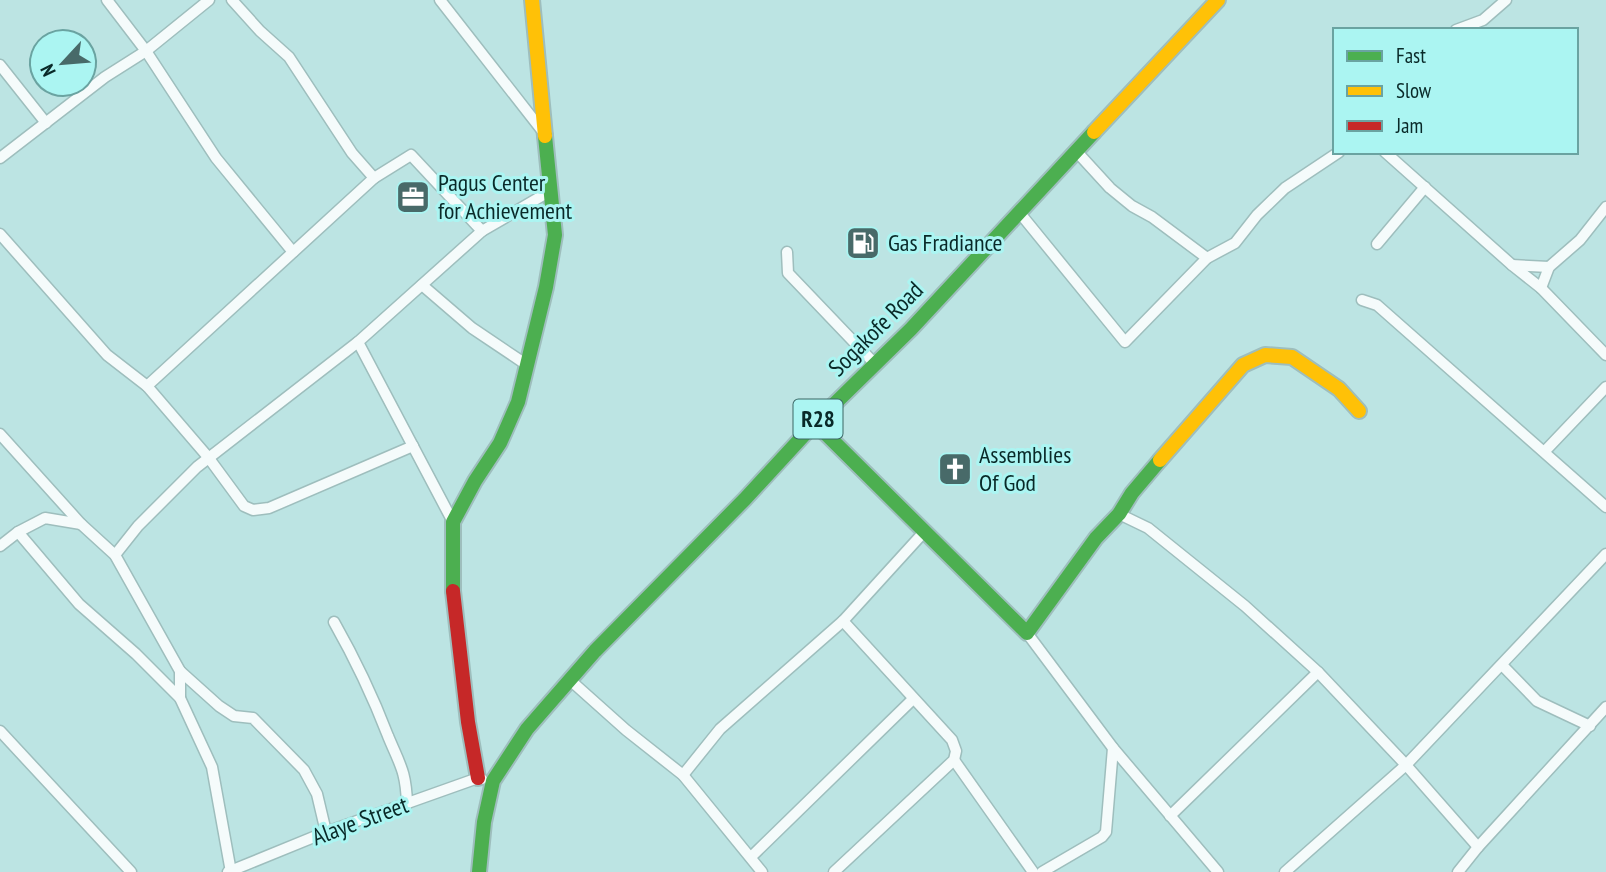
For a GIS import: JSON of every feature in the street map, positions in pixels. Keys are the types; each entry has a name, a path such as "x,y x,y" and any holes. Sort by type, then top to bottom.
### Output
{"street":[{"path":"107,0 146,51 216,158 293,252"},
{"path":"0,158 105,77 146,51 209,0"},
{"path":"232,0 260,31 289,57 352,153 374,177"},
{"path":"440,0 547,136"},
{"path":"485,780 459,655 452,584 453,522 500,443 518,402 546,287 555,235 532,0"},
{"name":"Sogakofe Road","path":"479,872 485,780 527,729 595,651 745,499 815,423 911,330 1218,0"},
{"path":"1461,28 1483,20 1506,0"},
{"path":"0,65 46,123"},
{"path":"1077,152 1121,197 1207,258"},
{"path":"1019,212 1125,342 1207,258 1235,243 1257,215 1285,188 1336,154"},
{"path":"1387,154 1541,288 1606,355"},
{"path":"147,386 374,177 411,155 482,231"},
{"path":"1377,244 1425,187"},
{"path":"115,555 138,526 208,457 358,342 482,231 552,190"},
{"path":"1541,288 1549,267 1580,240 1606,207"},
{"path":"0,234 107,355 147,386 208,457 244,506 253,510 269,508 413,446"},
{"path":"787,252 788,273 875,364"},
{"path":"1512,265 1549,267"},
{"path":"422,285 472,328 527,365"},
{"path":"1362,300 1377,305 1606,506"},
{"path":"358,342 453,522"},
{"path":"1027,633 1096,538 1119,514 1132,494 1195,418 1243,365 1265,355 1292,357 1339,389 1359,411"},
{"path":"1545,451 1606,387"},
{"path":"815,423 1027,633 1114,748 1218,872"},
{"path":"0,434 81,524 115,555 180,671 234,716 253,718 304,769 317,794 326,832"},
{"path":"1119,514 1148,528 1245,606 1318,671 1478,847"},
{"path":"0,546 18,532 46,519 81,524"},
{"path":"18,532 79,604 136,654 180,698 212,767 230,872"},
{"path":"683,775 720,729 843,621 923,532"},
{"path":"1285,872 1406,765 1606,554"},
{"path":"834,872 954,760 956,751 951,740 843,621"},
{"path":"334,622 377,706 402,765 407,783 407,804"},
{"path":"1502,665 1537,701 1590,726"},
{"path":"180,671 180,698"},
{"path":"1170,816 1318,671"},
{"path":"570,680 683,775 762,872"},
{"path":"751,857 912,700"},
{"path":"1458,872 1605,709"},
{"path":"0,731 131,872"},
{"path":"1042,872 1102,837 1106,832 1114,748"},
{"path":"954,760 1033,872"},
{"name":"Alaye Street","path":"230,872 326,832 485,780"}],"traffic: fast":[{"path":"479,872 484,822 493,781 527,729 595,651 745,499 815,423 911,329 1094,132"},
{"path":"453,591 453,522 500,443 518,402 546,287 555,235 545,136"},
{"path":"815,423 1027,633 1096,538 1119,514 1132,493 1160,460"}],"traffic: slow":[{"path":"532,0 545,136"},
{"path":"1094,132 1218,0"},
{"path":"1160,460 1243,365 1265,355 1292,357 1339,389 1359,411"}],"traffic: jam":[{"path":"453,591 468,722 478,778"}],"place":[{"name":"Pagus Center for Achievement","path":"413,197"},
{"name":"Gas Fradiance","path":"863,243"},
{"name":"Assemblies Of God","path":"955,469"}]}
